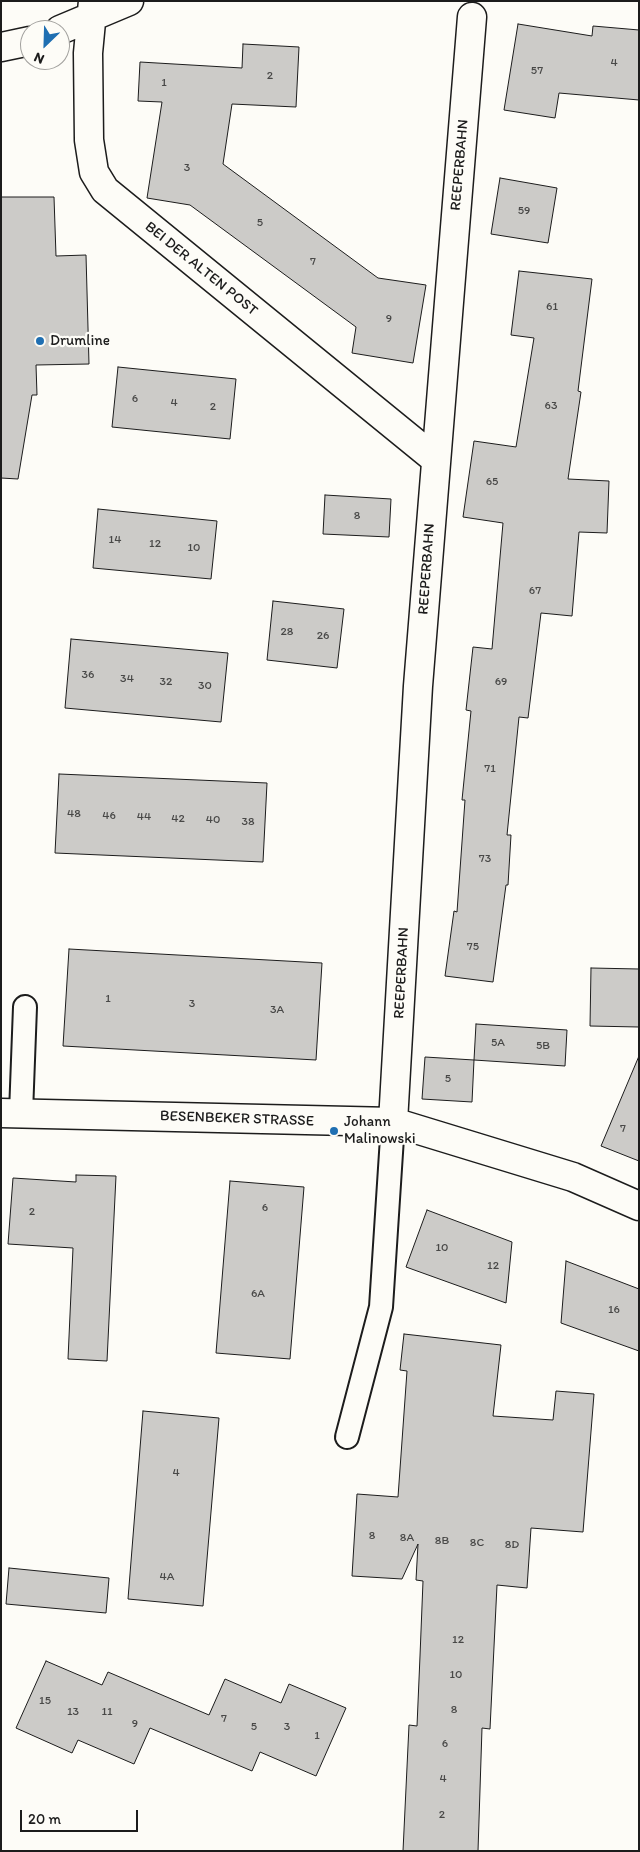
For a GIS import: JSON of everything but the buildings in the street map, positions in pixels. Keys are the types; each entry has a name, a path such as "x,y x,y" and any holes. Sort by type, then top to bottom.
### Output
{"street":[{"path":"70,23 92,9 129,1"},
{"name":"BEI DER ALTEN POST","path":"92,9 88,53 89,140 94,172 104,190 435,459"},
{"name":"REEPERBAHN","path":"393,1122 418,686 472,17"},
{"path":"1,47 20,43"},
{"name":"BESENBEKER STRASSE","path":"11,1113 393,1122 573,1177 639,1206"}],"lane":[{"path":"11,1113 25,1007"},
{"path":"347,1437 381,1307 393,1122"}],"place":[{"name":"Drumline","path":"40,341"},
{"name":"Johann Malinowski","path":"334,1131"}]}
